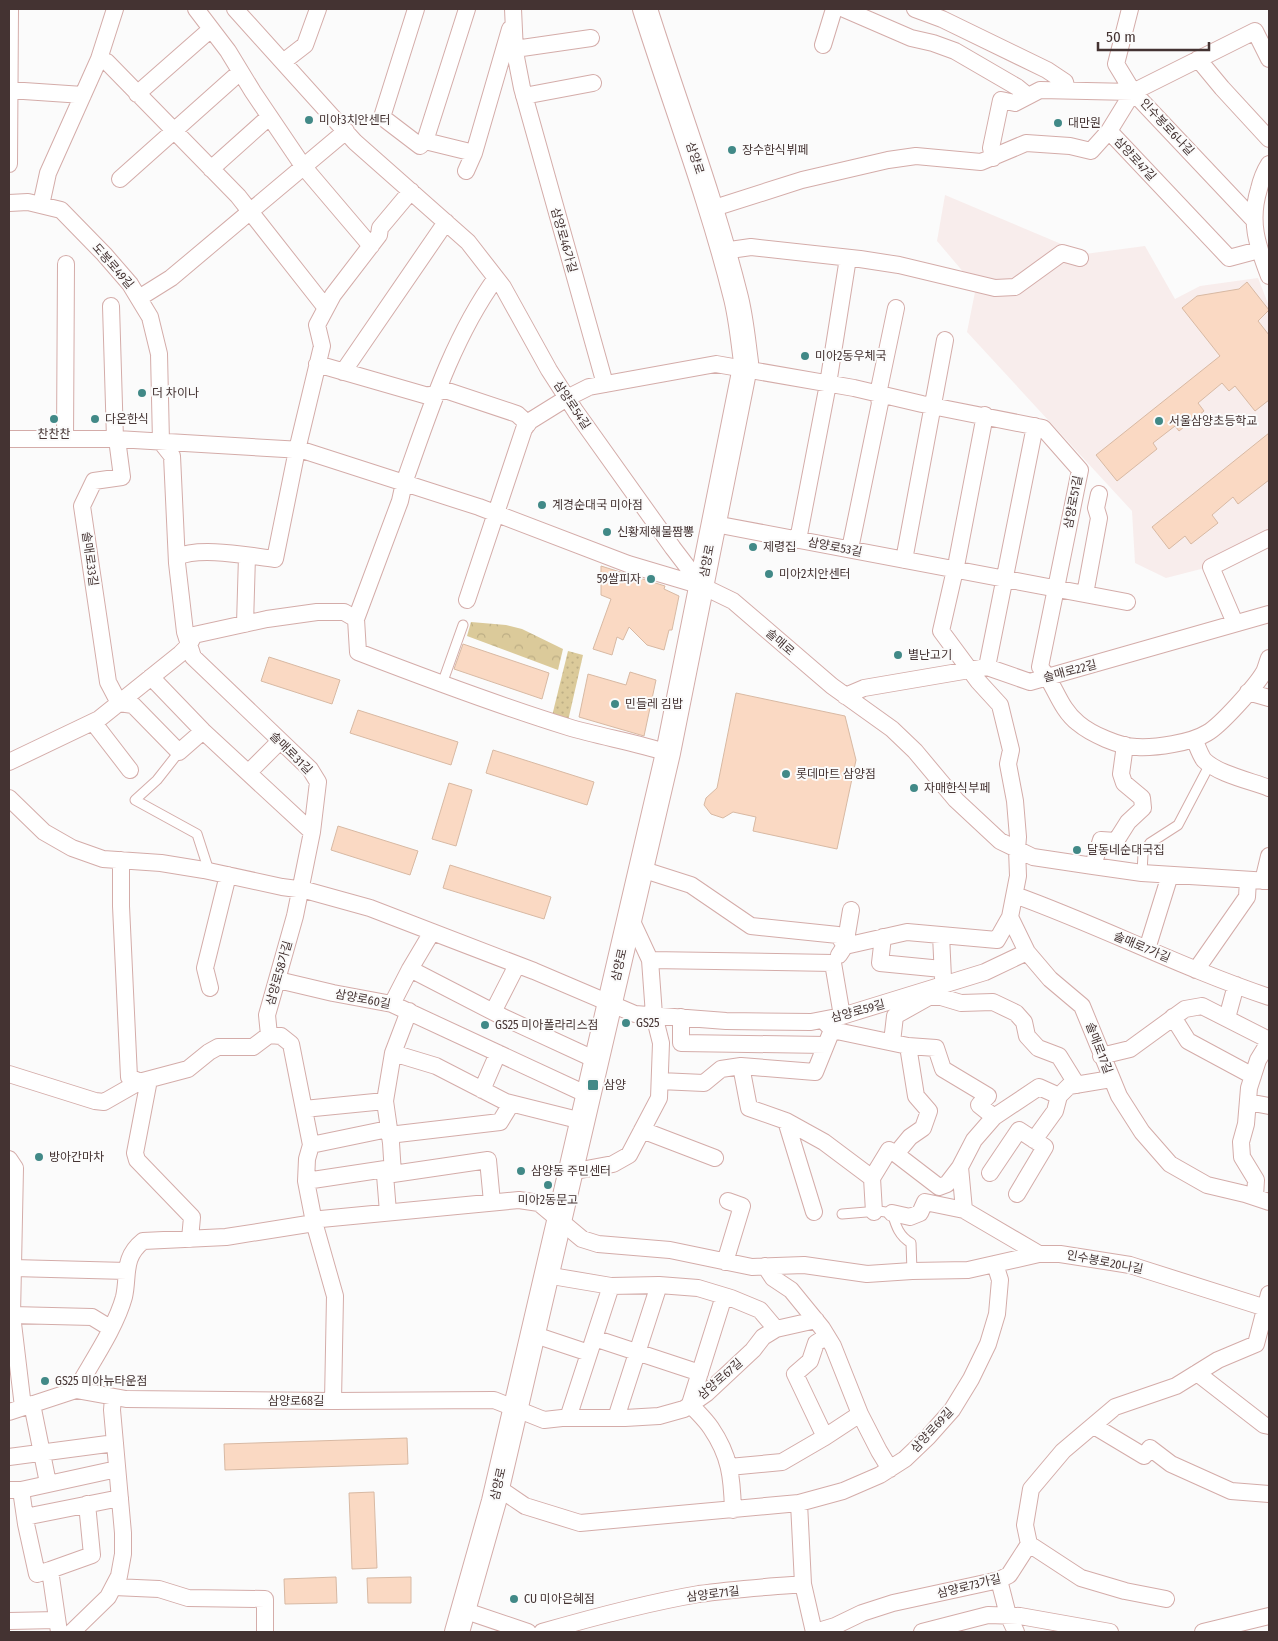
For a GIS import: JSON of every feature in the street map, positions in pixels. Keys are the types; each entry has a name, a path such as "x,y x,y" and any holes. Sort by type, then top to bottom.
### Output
{"main road":[{"name":"삼양로","path":"460,1621 497,1487 668,753 746,362 736,296 711,209 645,9"}],"street":[{"path":"9,164 10,9"},
{"path":"40,205 48,173 99,59 115,9"},
{"path":"196,9 228,51 269,117 303,166 371,246"},
{"name":"삼양로54길","path":"235,9 355,142 468,242 503,287 549,370 567,398 667,540 702,586"},
{"path":"283,62 305,45 318,9"},
{"path":"416,9 382,117 420,146 425,142 467,9"},
{"path":"823,45 834,9"},
{"path":"844,9 911,38 934,43 955,51 1017,87 1028,96"},
{"path":"915,9 942,19 1047,70 1065,82 1067,90"},
{"path":"1130,9 1116,64 1134,92"},
{"name":"삼양로46가길","path":"515,13 515,49 524,96 605,384"},
{"name":"삼양로46가길","path":"466,171 474,153 515,13"},
{"path":"137,94 211,29"},
{"name":"인수봉로6나길","path":"1253,219 1134,92 1198,58 1255,31 1269,59"},
{"path":"515,49 591,38"},
{"path":"1198,58 1222,88 1269,139"},
{"path":"99,59 107,62 238,196 326,308"},
{"path":"120,179 240,72"},
{"path":"524,96 593,83"},
{"path":"9,90 83,95"},
{"path":"993,158 991,148 1001,100 1015,103 1040,90 1134,92"},
{"path":"1109,131 1134,92"},
{"path":"211,169 269,117"},
{"path":"139,298 171,278 346,131"},
{"name":"삼양로47길","path":"711,209 802,180 888,160 916,156 981,162 1026,143 1070,146 1091,151 1109,131 1229,258 1259,250"},
{"path":"425,142 474,153"},
{"path":"1269,164 1264,171 1254,204 1253,219 1259,250 1269,276"},
{"path":"177,557 186,553 275,558 296,450 322,346 317,325 333,296 379,236 380,228 411,191"},
{"name":"도봉로49길","path":"9,203 28,202 61,210 104,254 130,284 139,298 150,317 158,354 162,442"},
{"path":"343,372 446,222"},
{"path":"723,251 751,247 848,258 899,265 995,288 1015,287 1062,253 1080,258"},
{"path":"798,540 828,384 848,258"},
{"path":"65,439 66,264"},
{"path":"496,278 481,298 462,334 437,393 404,483 400,501 356,619 358,652 442,684 568,727 668,753"},
{"path":"111,306 116,439"},
{"path":"850,549 880,403 878,394 896,308"},
{"path":"904,560 945,340"},
{"path":"318,364 428,396 445,390 517,414 528,424"},
{"path":"467,600 524,428 528,424 567,398 589,387 716,364 745,369"},
{"name":"삼양로51길","path":"745,369 1043,428 1080,470 1057,589"},
{"path":"844,946 907,932 997,940 1010,917 1018,876 1018,837 1015,800 1008,764 1011,750 1000,705 978,681 941,630 955,570 985,415"},
{"path":"987,667 1035,426"},
{"name":"솔매로","path":"9,439 116,439 302,450 495,513 628,564 702,586 733,601 832,686 892,729 915,751 956,800 1000,841 1033,856 1142,874 1260,881"},
{"name":"솔매로33길","path":"116,439 122,477 94,481 82,506 108,682 119,703"},
{"name":"솔매로31길","path":"162,442 172,456 177,557 185,632 194,658 310,769 318,782 312,832 301,891"},
{"path":"1085,594 1099,518 1096,508 1100,494"},
{"name":"삼양로53길","path":"715,524 1127,602"},
{"path":"1235,623 1211,567 1269,538"},
{"path":"245,624 247,556"},
{"path":"1057,589 1040,667 1048,677 1057,698 1078,723 1111,742 1136,748 1184,743 1208,733 1248,692 1264,672 1269,658"},
{"path":"9,762 93,722 189,645 194,635 317,612 344,612 356,619"},
{"name":"솔매로22길","path":"845,696 864,688 987,667 1030,682 1269,614"},
{"path":"151,677 203,731 312,832"},
{"path":"1248,692 1269,698"},
{"path":"119,703 133,705 179,752 203,731"},
{"path":"93,722 130,770"},
{"path":"1194,739 1204,760 1219,770 1269,788"},
{"path":"249,772 280,741"},
{"path":"1093,866 1101,840 1116,841 1128,822 1143,808 1142,798 1124,783 1121,774 1124,745"},
{"name":"삼양로59길","path":"9,798 44,832 72,848 103,859 161,863 209,871 312,892 370,908 517,964 636,1014 726,1021 811,1022 827,1032"},
{"path":"1196,970 1260,881 1269,856"},
{"path":"121,860 121,906 129,1077 148,1085 135,1153 136,1160 192,1218 190,1239"},
{"path":"641,869 691,885 751,926 838,935 844,946"},
{"path":"210,988 205,968 228,875"},
{"path":"1147,950 1170,875"},
{"name":"삼양로58가길","path":"269,1035 267,1015 301,891"},
{"name":"솔매로7가길","path":"1015,895 1056,910 1196,970 1269,997"},
{"path":"842,1016 833,963 844,946 850,910"},
{"path":"570,1172 613,1164 629,1155 659,1098 661,1043 654,1016 650,960 630,917"},
{"name":"솔매로17길","path":"1010,917 1027,952 1050,979 1082,1006 1118,1096 1142,1132 1170,1164 1207,1185 1262,1200"},
{"path":"392,1004 432,932"},
{"path":"940,935 943,986"},
{"path":"883,937 880,963 942,969"},
{"name":"삼양로59길","path":"681,1017 681,1043 827,1032 842,1016 985,972 1027,952"},
{"path":"650,960 833,963"},
{"path":"493,1012 517,964"},
{"path":"410,969 493,1012 596,1060"},
{"name":"삼양로60길","path":"278,980 392,1004 588,1095"},
{"path":"1227,1018 1236,985"},
{"path":"892,1042 895,1016 929,996 941,996 961,1003 993,1002 1016,1013 1024,1022 1027,1036 1038,1048 1059,1056 1077,1085"},
{"path":"1101,1056 1130,1049 1185,1009 1202,1006 1269,1041"},
{"path":"393,1171 385,1101 393,1053 409,1011"},
{"path":"1173,1017 1188,1041 1253,1076"},
{"path":"660,1081 704,1083 721,1068 741,1066 815,1072 827,1032 908,1046 936,1048 943,1069 988,1096 979,1105 994,1117"},
{"path":"9,1074 95,1101 104,1102 139,1082 188,1069 208,1052 218,1047 253,1046 269,1035 281,1036 290,1044 311,1145 307,1159 306,1181 314,1222 335,1296 333,1401"},
{"name":"솔매로17길","path":"1262,1200 1256,1180 1242,1157 1241,1142 1246,1124 1249,1088 1258,1060 1269,1041"},
{"path":"896,1154 910,1137 923,1128 929,1111 916,1096 908,1046"},
{"path":"393,1053 436,1066 511,1104 582,1121"},
{"path":"482,1090 498,1053"},
{"path":"741,1066 749,1108 786,1121 824,1142 872,1178"},
{"path":"1034,1140 1055,1111 1059,1096 1069,1086 1111,1078"},
{"path":"874,1212 872,1178 889,1150 939,1187 946,1184 960,1166 974,1140 994,1117 1039,1087 1059,1096"},
{"path":"304,1109 385,1101"},
{"path":"1248,1102 1269,1106"},
{"path":"311,1145 388,1132 500,1122 511,1104"},
{"path":"786,1121 814,1212"},
{"path":"642,1130 715,1158"},
{"path":"990,1173 1019,1130 1045,1147 1017,1194"},
{"path":"9,1159 15,1168 11,1285 13,1355 21,1408 41,1452 48,1483"},
{"path":"306,1181 488,1160 492,1202"},
{"path":"960,1166 964,1210"},
{"path":"388,1212 385,1175 393,1171"},
{"name":"인수봉로20나길","path":"127,1271 128,1261 136,1247 143,1241 226,1237 322,1219 519,1200 538,1203 582,1239 598,1244 670,1250 752,1267 804,1265 867,1274 968,1270 1014,1258 1039,1254 1060,1254 1130,1265 1268,1304"},
{"path":"725,1262 742,1206 728,1201"},
{"path":"892,1213 910,1217 920,1213 925,1202 964,1210 1039,1254"},
{"name":"삼양로69길","path":"497,1487 525,1506 580,1523 799,1503 843,1491 880,1475 905,1459 928,1437 952,1410 971,1379 988,1344 997,1314 1000,1280 996,1264"},
{"path":"765,1266 773,1278 791,1290 827,1336 833,1346 860,1414 890,1469"},
{"path":"13,1268 127,1271 124,1298 76,1390 21,1408"},
{"path":"546,1276 611,1286 659,1285 698,1288 760,1310 776,1329"},
{"path":"616,1418 659,1285"},
{"path":"568,1418 611,1286"},
{"path":"724,1296 690,1404 710,1426 727,1456 732,1484 733,1510"},
{"path":"1166,1599 1124,1591 1081,1578 1029,1544 1025,1525 1031,1489 1063,1451 1115,1407 1176,1386 1218,1360 1256,1344 1268,1304"},
{"path":"12,1316 92,1317 110,1328"},
{"name":"삼양로67길","path":"515,1409 544,1420 659,1416 684,1409 706,1393 753,1350 763,1337 776,1329 816,1320"},
{"path":"532,1334 591,1346 637,1352 700,1373"},
{"path":"825,1437 795,1374 810,1361 816,1344 827,1336"},
{"path":"1197,1373 1264,1425 1269,1426"},
{"name":"삼양로68길","path":"76,1390 113,1398 162,1400 494,1400 515,1409"},
{"path":"72,1632 95,1611 114,1588 119,1576 123,1554 112,1410 113,1398"},
{"path":"729,1467 782,1462 860,1414"},
{"path":"1094,1426 1144,1456 1150,1448 1171,1464 1230,1491 1269,1494"},
{"path":"9,1456 115,1443"},
{"path":"78,1478 85,1504 92,1555 37,1574 25,1516 15,1490 117,1469"},
{"path":"25,1516 120,1498"},
{"path":"799,1503 803,1584 815,1632"},
{"name":"삼양로73가길","path":"815,1632 893,1603 999,1580 1009,1576 1029,1544"},
{"path":"9,1620 58,1626 50,1570"},
{"path":"999,1580 1008,1616 1016,1632"},
{"name":"삼양로71길","path":"542,1632 578,1627 656,1602 692,1596 803,1584"},
{"path":"114,1588 159,1589 188,1598 265,1600 265,1632"},
{"path":"925,1632 988,1615 1020,1616 1110,1632"},
{"path":"1203,1632 1269,1616"},
{"path":"460,1621 528,1632"}],"lane":[{"path":"442,684 463,625"},
{"path":"179,752 157,780 135,800 197,834 209,871"},
{"path":"1142,874 1142,854 1150,843 1169,833 1178,825 1210,764"},
{"path":"842,1214 892,1213 903,1238 911,1243 912,1271"}],"shaded area":[{"name":"서울삼양초등학교","path":"945,195 1085,254 1145,246 1175,299 1200,286 1258,278 1269,306 1269,535 1243,550 1201,569 1166,578 1135,563 1132,511 967,332 976,287 937,241"}],"green space":[{"path":"471,622 506,625 522,629 563,649 558,670 467,636"},
{"path":"568,651 583,655 568,721 552,716"}],"building":[{"path":"1247,282 1269,310 1258,321 1269,335 1269,400 1255,411 1235,386 1229,391 1222,383 1198,403 1204,411 1179,431 1175,426 1153,443 1157,449 1117,481 1096,455 1220,356 1182,308 1197,296 1239,289"},
{"path":"1269,433 1269,480 1238,504 1233,497 1212,515 1218,523 1191,544 1185,536 1169,549 1152,527"},
{"path":"601,566 665,586 664,589 679,596 672,630 669,630 664,650 647,645 629,627 623,640 617,637 612,655 593,649 611,599 601,595"},
{"path":"463,644 549,673 542,699 454,669"},
{"path":"269,657 340,680 332,704 261,681"},
{"path":"630,672 656,680 644,736 579,717 588,674 626,685"},
{"name":"롯데마트 삼양점","path":"736,693 845,716 856,760 837,849 753,831 756,817 733,812 723,818 711,814 704,805 706,798 717,788"},
{"path":"358,710 458,742 451,765 350,733"},
{"path":"493,750 594,782 587,805 486,773"},
{"path":"449,783 472,790 456,846 432,839"},
{"path":"338,826 418,851 410,875 331,850"},
{"path":"450,865 551,897 544,919 443,888"},
{"path":"407,1438 408,1464 225,1470 224,1444"},
{"path":"374,1492 377,1568 352,1569 349,1493"},
{"path":"336,1577 337,1603 285,1604 284,1579"},
{"path":"411,1577 411,1603 368,1603 367,1578"}],"place":[{"name":"미아3치안센터","path":"309,120"},
{"name":"대만원","path":"1058,123"},
{"name":"장수한식뷔페","path":"732,150"},
{"name":"미아2동우체국","path":"805,356"},
{"name":"더 차이나","path":"142,393"},
{"name":"찬찬찬","path":"54,419"},
{"name":"다온한식","path":"95,419"},
{"name":"서울삼양초등학교","path":"1159,421"},
{"name":"계경순대국 미아점","path":"542,505"},
{"name":"신황제해물짬뽕","path":"607,532"},
{"name":"제령집","path":"753,547"},
{"name":"미아2치안센터","path":"769,574"},
{"name":"59쌀피자","path":"651,579"},
{"name":"별난고기","path":"898,655"},
{"name":"민들레 김밥","path":"615,704"},
{"name":"롯데마트 삼양점","path":"786,774"},
{"name":"자매한식부페","path":"914,788"},
{"name":"달동네순대국집","path":"1077,850"},
{"name":"GS25","path":"626,1023"},
{"name":"GS25 미아폴라리스점","path":"485,1025"},
{"name":"삼양","path":"593,1085"},
{"name":"방아간마차","path":"39,1157"},
{"name":"삼양동 주민센터","path":"521,1171"},
{"name":"미아2동문고","path":"548,1185"},
{"name":"GS25 미아뉴타운점","path":"45,1381"},
{"name":"CU 미아은혜점","path":"514,1599"}]}
